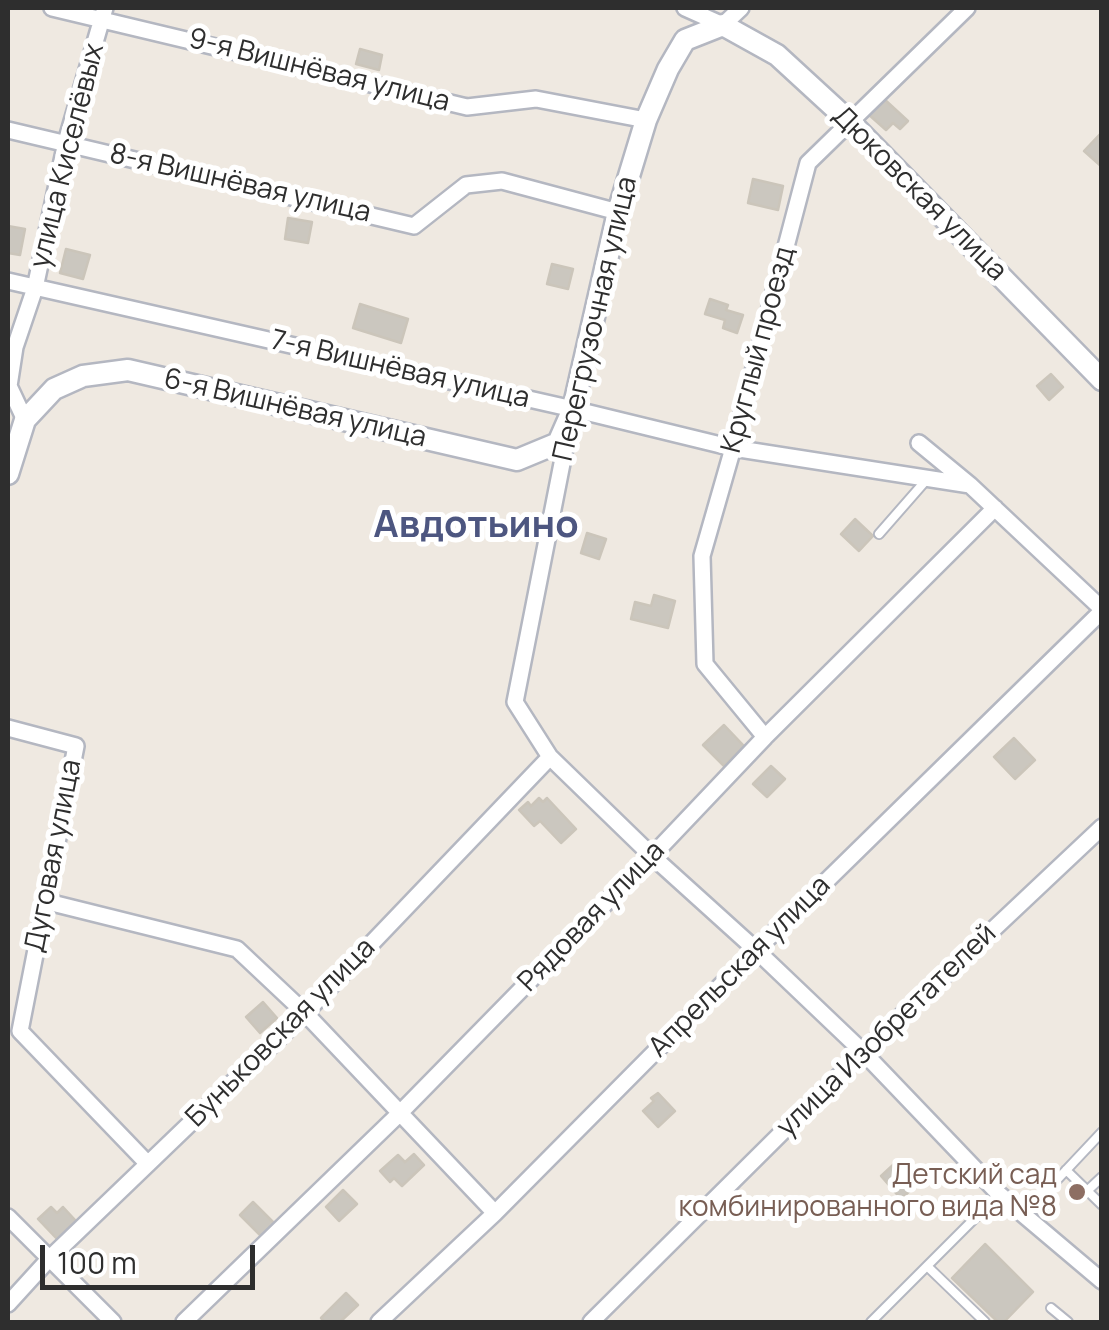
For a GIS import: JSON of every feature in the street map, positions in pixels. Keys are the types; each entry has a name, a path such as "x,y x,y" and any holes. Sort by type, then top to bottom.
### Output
{"street":[{"name":"9-я Вишнёвая улица","path":"52,8 103,13 467,107 536,99 646,120"},
{"path":"685,8 723,25 741,8"},
{"name":"Круглый проезд","path":"765,737 706,664 702,556 808,163 967,8"},
{"name":"улица Киселёвых","path":"16,417 9,386 15,348 35,288 66,142 103,13"},
{"name":"Перегрузочная улица","path":"723,25 685,40 646,120 618,212 572,409 515,702 550,757 862,1052 999,1194 1102,1281"},
{"name":"Дюковская улица","path":"723,25 777,55 851,122 1102,380"},
{"name":"8-я Вишнёвая улица","path":"8,130 414,226 466,185 502,181 618,212"},
{"name":"7-я Вишнёвая улица","path":"8,281 733,448 970,484"},
{"name":"6-я Вишнёвая улица","path":"16,417 54,389 84,376 128,370 517,460 558,443 572,409"},
{"path":"8,474 16,417"},
{"path":"920,443 970,484 1102,610"},
{"name":"Рядовая улица","path":"184,1322 399,1114 765,737 995,508"},
{"name":"Апрельская улица","path":"379,1322 495,1213 1102,610"},
{"name":"Дуговая улица","path":"8,728 76,746 20,1031 148,1164"},
{"name":"Буньковская улица","path":"8,1304 49,1259 306,1013 550,757"},
{"name":"улица Изобретателей","path":"592,1322 862,1052 1102,827"},
{"path":"44,901 237,949 306,1013 495,1213"},
{"path":"8,1216 113,1322"}],"lane":[{"path":"878,534 928,478"},
{"path":"1023,1216 1102,1132"},
{"path":"1066,1170 1102,1205"},
{"path":"1087,1191 1102,1177"},
{"path":"871,1322 999,1194"},
{"path":"927,1266 985,1322"},
{"path":"1051,1308 1068,1322"}],"building":[{"path":"360,49 382,55 379,70 356,64"},
{"path":"883,98 908,121 900,129 893,123 886,130 868,114"},
{"path":"1102,132 1102,167 1084,151"},
{"path":"753,179 783,186 778,210 748,203"},
{"path":"288,218 312,222 308,243 285,239"},
{"path":"8,226 25,229 20,255 8,253"},
{"path":"66,249 90,255 83,279 60,273"},
{"path":"552,264 573,269 568,289 547,284"},
{"path":"710,299 743,315 737,333 723,328 725,320 705,314"},
{"path":"360,304 408,319 401,343 353,328"},
{"path":"1051,374 1063,387 1049,400 1037,386"},
{"path":"855,519 873,536 859,551 841,534"},
{"path":"587,533 606,539 599,559 581,553"},
{"path":"654,595 675,601 668,628 631,619 635,602 651,606"},
{"path":"724,725 744,746 724,766 703,745"},
{"path":"1014,738 1035,760 1015,779 994,757"},
{"path":"771,766 785,779 767,797 753,784"},
{"path":"539,798 543,802 547,798 576,829 561,843 540,821 534,826 519,810"},
{"path":"263,1002 277,1018 260,1033 246,1017"},
{"path":"658,1093 675,1111 658,1127 643,1111"},
{"path":"414,1154 424,1165 402,1186 394,1178 390,1182 380,1171 398,1155 405,1162"},
{"path":"894,1164 914,1187 901,1199 881,1176"},
{"path":"343,1190 357,1204 339,1221 326,1207"},
{"path":"253,1202 274,1223 261,1236 240,1215"},
{"path":"51,1207 57,1213 63,1207 76,1221 57,1239 38,1219"},
{"path":"985,1244 1033,1292 1004,1322 998,1322 952,1278"},
{"path":"346,1293 358,1305 340,1322 325,1322 321,1318"}],"place":[{"name":"Детский сад комбинированного вида №8","path":"1077,1192"}],"district":[{"name":"Авдотьино","path":"476,526"}]}
